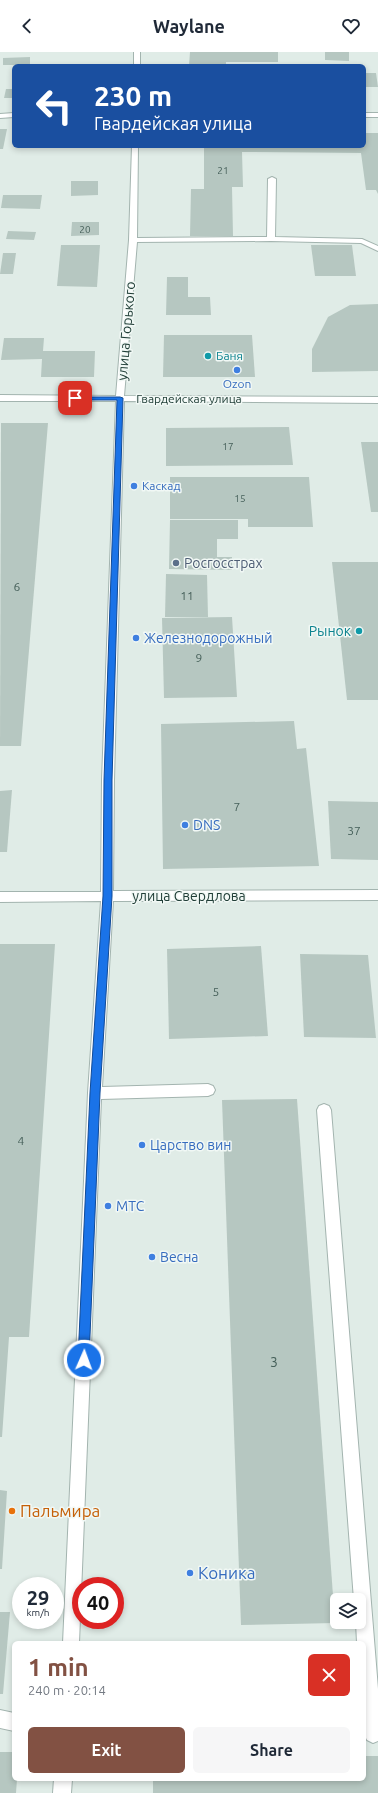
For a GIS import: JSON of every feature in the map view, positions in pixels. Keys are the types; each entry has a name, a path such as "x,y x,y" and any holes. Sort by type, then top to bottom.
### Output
{"street":[{"path":"137,52 137,64"},
{"path":"366,115 378,115"},
{"path":"0,116 12,116"},
{"name":"улица Горького","path":"71,1641 95,1093 107,896 108,780 120,398 133,240 135,148"},
{"path":"271,239 272,179"},
{"path":"133,240 271,239 362,241 378,249"},
{"name":"Гвардейская улица","path":"0,398 378,400"},
{"name":"улица Свердлова","path":"0,897 378,895"},
{"path":"95,1093 208,1090"},
{"path":"324,1110 365,1641"},
{"path":"366,1656 372,1734"},
{"path":"0,1719 12,1722"},
{"path":"62,1793 63,1781"}],"building":[{"path":"190,52 278,52 278,62 189,64"},
{"path":"325,52 349,52 349,61 325,60"},
{"path":"30,57 30,64 3,65 3,58"},
{"path":"366,73 376,73 378,87 366,87"},
{"path":"6,89 12,89 12,98 4,98"},
{"path":"0,129 7,129 3,149 0,149"},
{"path":"366,133 378,133 378,194 376,190 366,190 361,153 242,152 243,187 232,187 233,236 190,236 191,189 204,189 204,148 366,148"},
{"path":"71,181 98,181 98,195 71,196"},
{"path":"3,195 42,195 40,209 1,208"},
{"path":"72,222 99,222 99,235 71,236"},
{"path":"8,231 36,232 34,240 6,239"},
{"path":"61,245 100,245 97,287 57,286"},
{"path":"311,245 352,245 356,276 315,276"},
{"path":"3,253 16,253 13,274 0,274"},
{"path":"167,277 188,277 188,297 210,297 211,315 166,315"},
{"path":"378,304 378,371 312,372 312,349 328,317 350,305"},
{"name":"Баня","path":"164,335 252,335 255,377 163,377"},
{"path":"4,338 44,338 43,351 95,351 94,377 41,377 42,359 1,360"},
{"path":"1,423 48,423 21,746 0,746"},
{"path":"289,427 293,465 166,466 166,428"},
{"path":"361,442 378,442 378,512 371,512"},
{"path":"170,477 309,477 313,527 248,527 248,519 170,519"},
{"path":"170,520 238,520 238,539 217,539 217,557 232,557 232,570 169,569"},
{"name":"Рынок","path":"332,562 378,562 378,700 347,700"},
{"path":"166,574 207,575 208,617 165,617"},
{"path":"232,617 237,697 164,698 162,618"},
{"path":"294,721 297,749 306,748 319,866 163,869 161,724"},
{"path":"12,790 7,852 0,852 0,791"},
{"path":"328,801 378,802 378,860 331,859"},
{"path":"0,944 55,944 29,1337 9,1337 2,1437 0,1437"},
{"path":"261,946 268,1036 169,1039 167,949"},
{"path":"300,954 368,955 376,1038 304,1037"},
{"path":"297,1099 333,1593 330,1593 330,1623 241,1625 222,1100"},
{"path":"0,1490 7,1491 2,1569 0,1569"},
{"path":"0,1612 10,1612 3,1694 0,1694"},
{"path":"0,1752 12,1752 12,1781 17,1781 16,1793 0,1793"},
{"path":"366,1756 378,1756 378,1793 153,1793 153,1781 366,1781"}],"place":[{"name":"Баня","path":"208,356"},
{"name":"Ozon","path":"237,370"},
{"name":"Каскад","path":"134,486"},
{"name":"Росгосстрах","path":"176,563"},
{"name":"Рынок","path":"359,631"},
{"name":"Железнодорожный","path":"136,638"},
{"name":"DNS","path":"185,825"},
{"name":"Царство вин","path":"142,1145"},
{"name":"МТС","path":"108,1206"},
{"name":"Весна","path":"152,1257"},
{"name":"Пальмира","path":"12,1511"},
{"name":"Коника","path":"190,1573"}],"route":[{"path":"75,398 120,398 108,780 107,896 95,1093 84,1360"}]}
